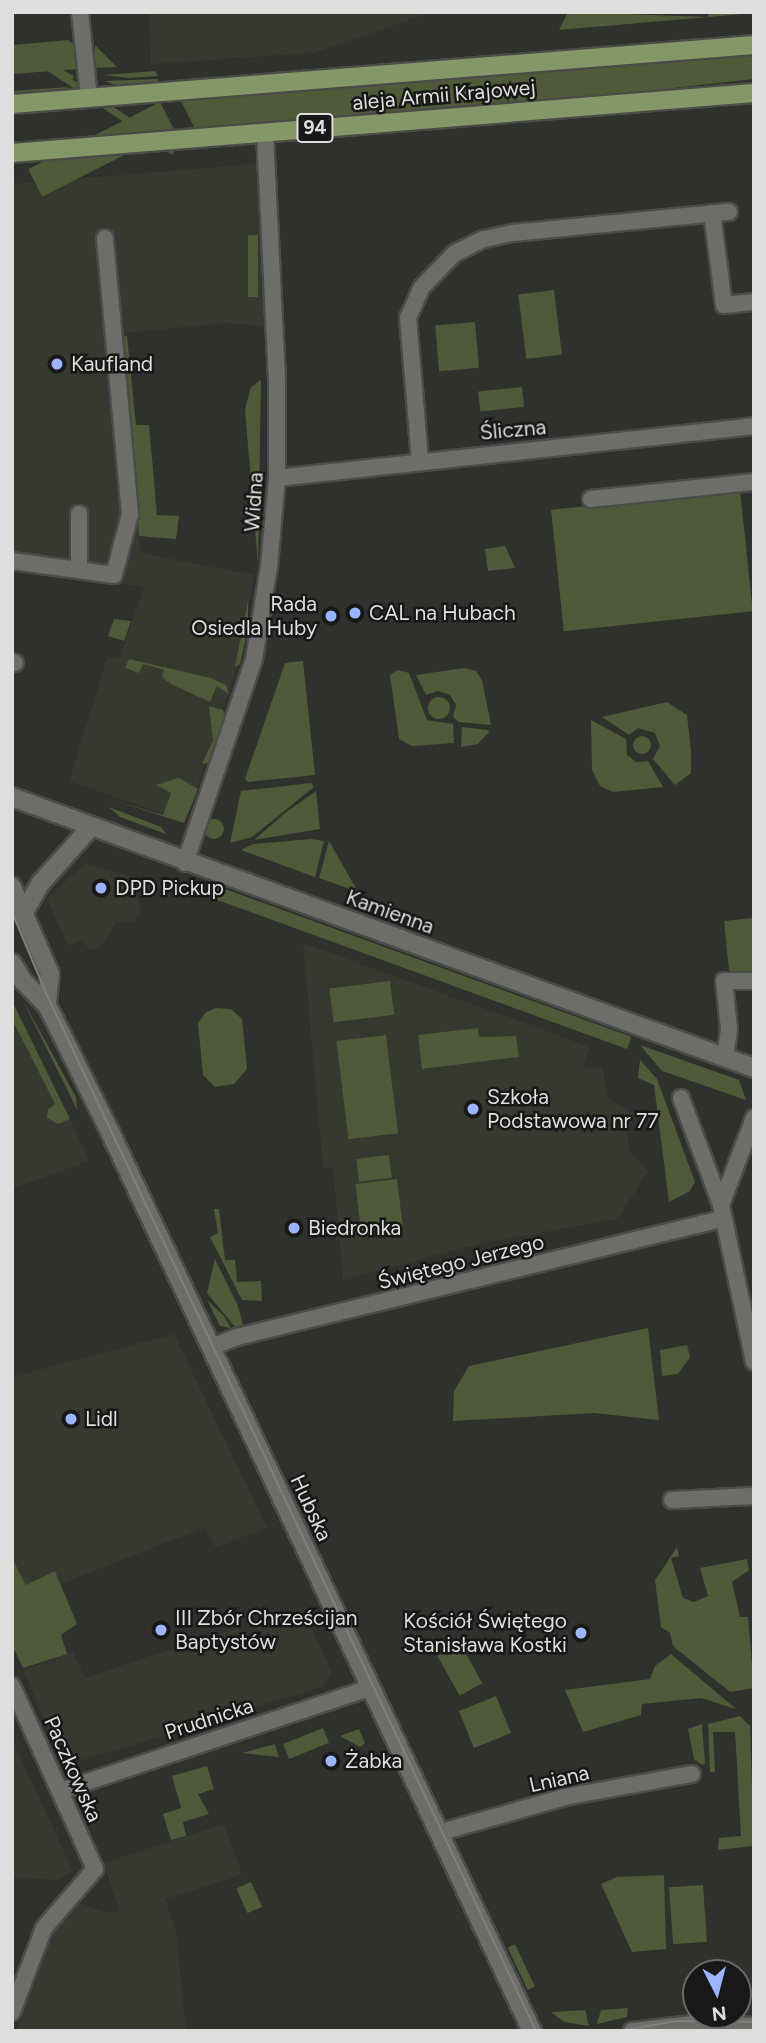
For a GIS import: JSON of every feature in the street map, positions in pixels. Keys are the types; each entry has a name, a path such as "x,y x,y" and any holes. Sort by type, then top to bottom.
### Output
{"main road":[{"name":"aleja Armii Krajowej","path":"12,104 754,45"},
{"name":"aleja Armii Krajowej","path":"12,153 754,93"}],"street":[{"path":"80,12 89,98"},
{"name":"Widna","path":"185,863 254,659 270,566 277,478 275,293 265,132"},
{"path":"420,460 407,324 422,287 444,262 484,239 513,233 720,213 723,305 754,302"},
{"path":"12,561 114,575 130,514 105,238"},
{"name":"Śliczna","path":"277,478 420,460 754,426"},
{"path":"591,499 754,482"},
{"path":"79,513 79,569"},
{"name":"Kamienna","path":"12,797 185,863 754,1068"},
{"path":"24,912 40,884 90,828"},
{"name":"Hubska","path":"12,887 50,974 47,1005"},
{"name":"Hubska","path":"12,963 23,981 47,1005 211,1347 532,2031"},
{"path":"725,1058 729,1036 724,981 754,981"},
{"path":"681,1098 721,1212 754,1362"},
{"path":"721,1212 754,1118"},
{"name":"Świętego Jerzego","path":"211,1347 237,1337 721,1212"},
{"path":"673,1500 754,1496"},
{"name":"Paczkowska","path":"12,1686 94,1869 44,1928 12,2012"},
{"name":"Prudnicka","path":"60,1791 370,1688"},
{"name":"Lniana","path":"438,1833 565,1797 692,1774"},
{"path":"632,2031 701,2023 754,2026"}],"shaded area":[{"path":"149,12 433,12 312,53 151,64"},
{"path":"255,164 264,233 265,326 223,323 121,333 141,553 254,575 235,672 189,813 181,820 69,781 107,659 120,656 144,587 12,568 12,184"},
{"path":"85,863 133,877 141,912 133,921 116,922 101,947 91,950 80,940 68,946 47,899"},
{"name":"Szkoła Podstawowa nr 77","path":"303,943 590,1047 583,1068 603,1067 607,1098 636,1115 627,1130 629,1149 648,1172 617,1219 483,1243 343,1280 333,1167 323,1168"},
{"path":"12,1001 90,1161 12,1188"},
{"path":"174,1334 267,1528 215,1547 205,1527 61,1584 55,1571 26,1585 12,1558 12,1377"},
{"path":"302,1608 332,1672 322,1687 76,1762 62,1760 23,1670 73,1652 85,1678 237,1628 241,1635"},
{"path":"12,1739 73,1871 56,1880 12,1877"},
{"path":"224,1824 242,1874 165,1899 176,1930 186,2031 17,2031 52,1929 77,1903 104,1912 120,1911 103,1863"}],"green space":[{"path":"568,12 708,17 709,12 754,13 559,30"},
{"path":"68,40 76,46 80,69 12,74 12,45"},
{"path":"95,45 117,67 94,68"},
{"path":"19,48 74,76 71,82 16,54"},
{"path":"754,54 754,79 548,102 195,129 181,101"},
{"path":"39,57 176,149 172,155 35,63"},
{"path":"155,71 158,76 128,78 103,75"},
{"path":"158,79 159,84 120,87 105,81"},
{"path":"69,87 58,92 12,96 12,91"},
{"path":"160,102 174,130 42,197 28,169"},
{"path":"248,235 258,235 258,297 248,297"},
{"path":"554,290 562,355 526,359 518,294"},
{"path":"475,322 479,368 439,371 435,325"},
{"path":"127,336 136,425 149,425 157,515 179,516 176,539 139,536 123,337"},
{"path":"261,380 258,565 245,409 251,387"},
{"path":"522,387 524,407 480,411 478,392"},
{"path":"740,490 753,611 564,631 551,510"},
{"path":"505,546 515,568 488,571 485,549"},
{"path":"248,600 248,629 240,664 235,667"},
{"path":"114,619 131,621 124,641 108,636"},
{"path":"129,659 211,678 226,685 229,694 217,686 210,702 171,684 162,677 164,670 143,664 139,673 125,668"},
{"path":"303,661 315,775 248,782 245,779 285,663"},
{"path":"465,668 476,671 482,680 491,725 459,722 453,717 456,705 450,695 438,691 426,695 416,675"},
{"path":"398,670 409,673 427,720 453,724 454,743 412,746 399,739 390,675"},
{"path":"439,697 447,700 450,708 447,716 439,719 431,716 428,708 431,700"},
{"path":"667,702 687,715 691,751 691,773 675,785 653,759 660,746 655,733 638,728 629,735 602,717"},
{"path":"209,706 223,710 225,716 209,763 202,764 213,740"},
{"path":"591,720 626,739 627,755 636,762 648,761 663,787 613,792 600,786 592,770"},
{"path":"462,727 489,732 478,744 461,747"},
{"path":"642,736 648,739 651,745 648,751 642,754 636,751 633,745 636,739"},
{"path":"179,778 198,789 184,823 110,799 163,815 171,793 156,785"},
{"path":"311,783 314,787 252,837 230,843 241,791"},
{"path":"316,791 320,829 254,840 285,813"},
{"path":"109,807 161,827 166,834 120,817"},
{"path":"214,819 221,822 224,829 221,836 214,839 207,836 204,829 207,822"},
{"path":"311,839 324,841 315,877 241,850 253,844"},
{"path":"329,841 358,892 319,878"},
{"path":"217,886 631,1037 627,1049 213,898"},
{"path":"754,918 754,975 734,975 729,970 724,921"},
{"path":"390,981 394,1015 334,1022 329,988"},
{"path":"21,997 76,1097 77,1110 64,1083"},
{"path":"12,1001 70,1119 58,1124 47,1118 48,1109 55,1104 12,1019"},
{"path":"216,1008 231,1009 242,1019 247,1069 234,1084 215,1087 203,1075 198,1023 206,1012"},
{"path":"478,1028 479,1037 516,1036 519,1057 422,1069 418,1035"},
{"path":"386,1035 398,1133 348,1139 336,1041"},
{"path":"640,1045 739,1080 746,1100 662,1071"},
{"path":"640,1060 657,1079 695,1182 690,1191 669,1202 654,1085 638,1078"},
{"path":"389,1155 392,1178 359,1182 356,1159"},
{"path":"397,1179 403,1227 361,1232 355,1184"},
{"path":"214,1209 219,1209 225,1260 235,1260 237,1282 261,1281 262,1301 242,1300 210,1237 218,1233"},
{"path":"215,1259 238,1306 243,1325 235,1327 207,1293"},
{"path":"207,1300 224,1316 231,1328 220,1326"},
{"path":"648,1328 659,1420 594,1413 453,1421 454,1391 469,1366"},
{"path":"687,1345 690,1357 678,1374 662,1376 660,1350"},
{"path":"677,1547 679,1556 671,1558 683,1598 694,1602 708,1596 700,1568 747,1559 749,1570 732,1582 740,1617 748,1617 754,1688 730,1692 673,1646 670,1633 661,1627 655,1580"},
{"path":"12,1558 26,1585 55,1571 77,1624 61,1635 67,1654 23,1668 12,1645"},
{"path":"460,1643 482,1683 460,1696 437,1656"},
{"path":"671,1654 736,1709 701,1698 642,1704 641,1715 583,1732 565,1690 650,1679 655,1666"},
{"path":"496,1696 511,1733 474,1748 459,1711"},
{"path":"740,1716 750,1726 754,1846 718,1850 719,1838 741,1836 735,1732 713,1732 715,1772 710,1772 708,1724"},
{"path":"702,1724 705,1764 702,1765 694,1759 688,1729"},
{"path":"323,1728 329,1743 289,1759 283,1744"},
{"path":"359,1729 365,1743 360,1747 340,1736"},
{"path":"275,1744 279,1757 242,1753"},
{"path":"207,1766 214,1789 198,1794 209,1814 183,1822 186,1836 171,1840 163,1814 181,1808 172,1776"},
{"path":"664,1875 666,1949 632,1952 601,1884 617,1877"},
{"path":"251,1882 262,1907 247,1913 236,1889"},
{"path":"703,1885 707,1942 673,1944 669,1887"},
{"path":"515,1944 535,1987 528,1990 508,1947"},
{"path":"628,2008 627,2017 597,2024 601,2010"},
{"path":"585,2010 589,2026 564,2022 551,2012"}],"tram line":[{"path":"12,912 46,993 536,2031"},
{"path":"619,2031 676,2021 754,2022"}],"place":[{"name":"Kaufland","path":"57,364"},
{"name":"CAL na Hubach","path":"355,613"},
{"name":"Rada Osiedla Huby","path":"331,616"},
{"name":"DPD Pickup","path":"101,888"},
{"name":"Szkoła Podstawowa nr 77","path":"473,1109"},
{"name":"Biedronka","path":"294,1228"},
{"name":"Lidl","path":"71,1419"},
{"name":"III Zbór Chrześcijan Baptystów","path":"161,1630"},
{"name":"Kościół Świętego Stanisława Kostki","path":"581,1633"},
{"name":"Żabka","path":"331,1761"}]}
